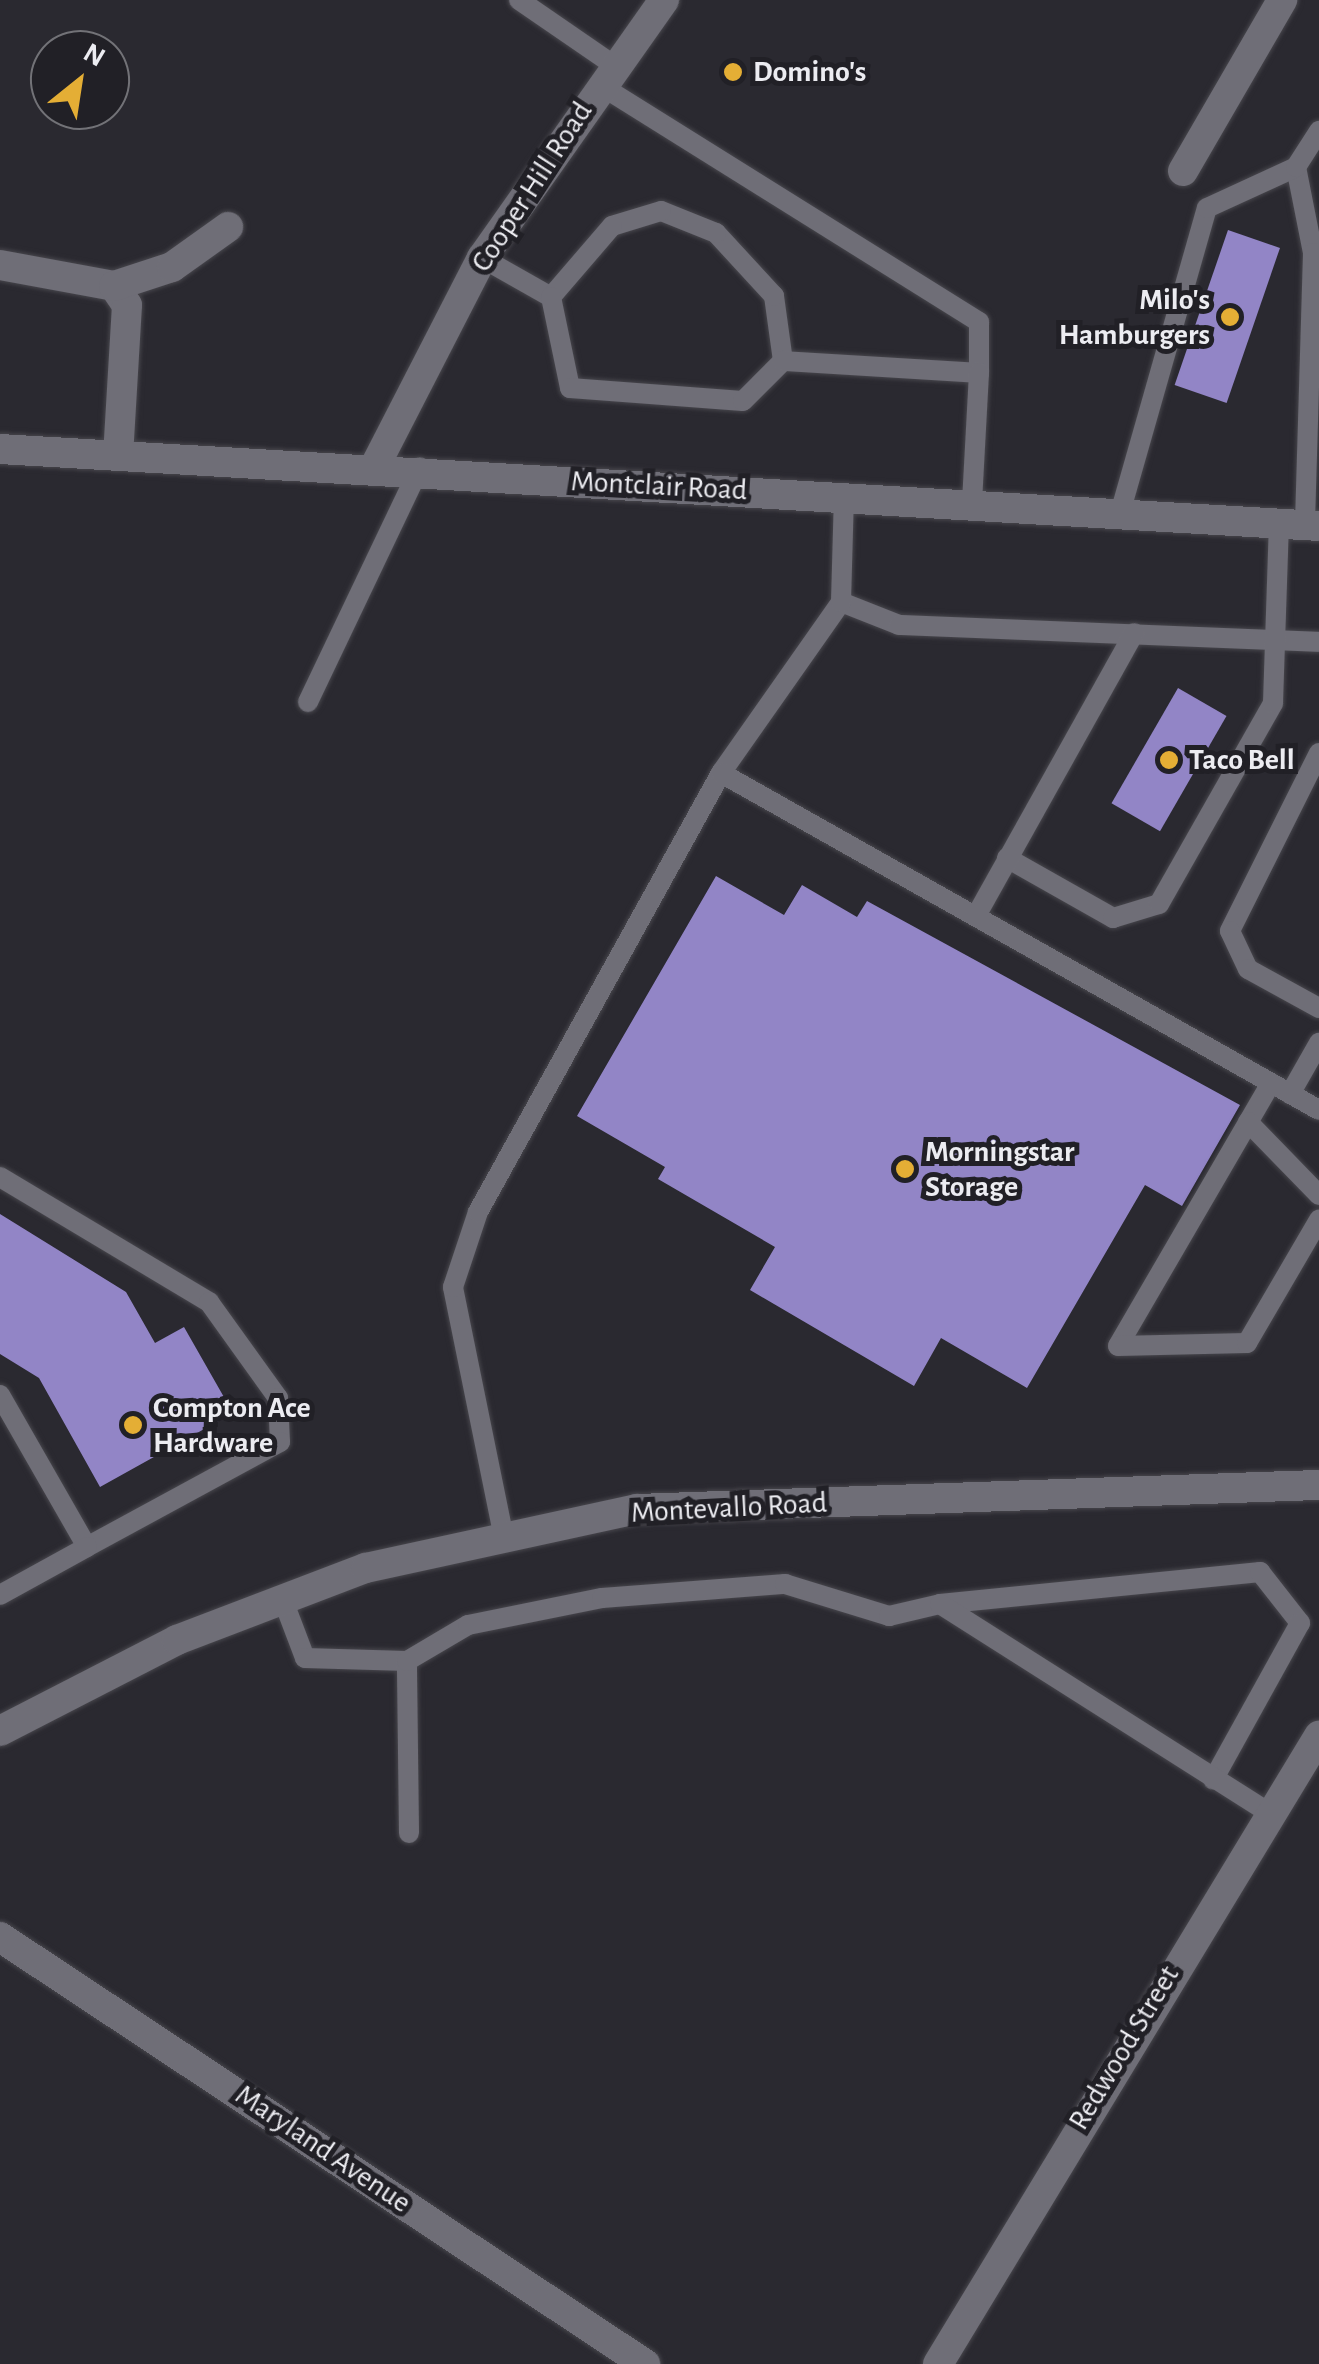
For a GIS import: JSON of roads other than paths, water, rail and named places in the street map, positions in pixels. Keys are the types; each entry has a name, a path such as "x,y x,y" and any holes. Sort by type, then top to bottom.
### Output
{"street":[{"name":"Cooper Hill Road","path":"375,466 482,258 664,0"},
{"path":"1183,171 1282,0"},
{"path":"0,265 114,286 172,267 228,227"},
{"path":"114,286 128,305 118,455"},
{"name":"Montclair Road","path":"0,448 420,467 1301,524"},
{"name":"Montevallo Road","path":"0,1731 178,1640 366,1568 638,1509 1319,1484"},
{"name":"Redwood Street","path":"938,2364 1319,1736"},
{"name":"Maryland Avenue","path":"0,1938 645,2364"}],"lane":[{"path":"519,0 608,76 979,322 972,504"},
{"path":"1120,513 1207,208 1296,167 1319,131"},
{"path":"1007,858 1112,918 1159,904 1273,704 1272,636 1301,524 1313,253 1296,167"},
{"path":"552,297 612,226 660,211 716,234 774,296 783,362"},
{"path":"482,258 552,297 570,388 744,401 783,362 979,373"},
{"path":"308,702 420,467"},
{"path":"504,1538 453,1287 478,1212 721,773 841,602 844,497"},
{"path":"841,602 899,625 1272,636 1319,642"},
{"path":"976,916 1134,632"},
{"path":"1319,752 1230,930 1248,969 1319,1008"},
{"path":"721,773 1319,1110"},
{"path":"1290,1094 1319,1044"},
{"path":"1271,1083 1118,1346 1248,1342 1319,1220"},
{"path":"1248,1122 1319,1195"},
{"path":"0,1177 209,1302 278,1398 280,1442 0,1595"},
{"path":"0,1395 87,1546"},
{"path":"284,1600 305,1658 407,1661 468,1625 602,1598 785,1584 890,1616 940,1604 1260,1572 1300,1622 1213,1780"},
{"path":"940,1604 1272,1814"},
{"path":"407,1661 408,1832"}],"place":[{"name":"Domino's","path":"733,72"},
{"name":"Milo's Hamburgers","path":"1230,317"},
{"name":"Taco Bell","path":"1169,760"},
{"name":"Morningstar Storage","path":"905,1169"},
{"name":"Compton Ace Hardware","path":"133,1425"}]}
